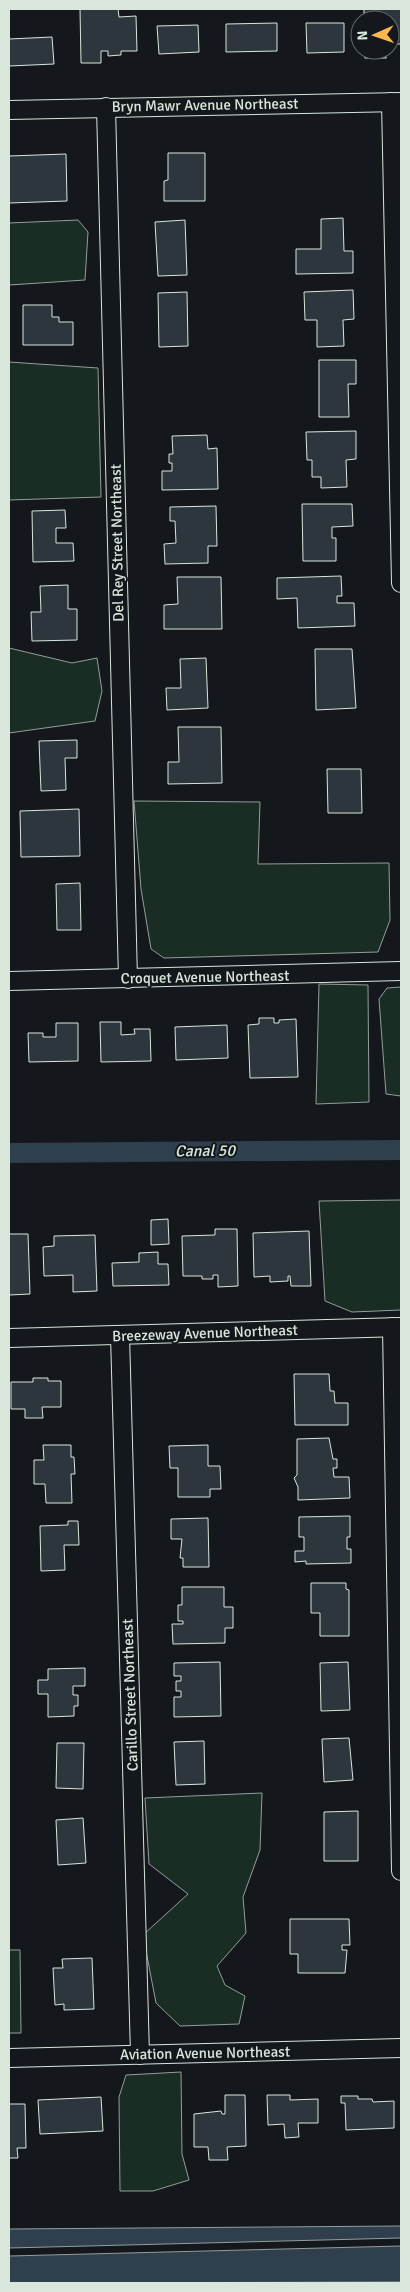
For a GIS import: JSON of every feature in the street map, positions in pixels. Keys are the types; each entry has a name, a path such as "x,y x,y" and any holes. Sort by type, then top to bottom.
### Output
{"street":[{"name":"Bryn Mawr Avenue Northeast","path":"9,110 396,102"},
{"path":"396,102 401,582"},
{"name":"Del Rey Street Northeast","path":"106,107 128,979"},
{"name":"Croquet Avenue Northeast","path":"9,981 401,971"},
{"path":"396,1327 401,1871"},
{"name":"Breezeway Avenue Northeast","path":"9,1338 396,1327"},
{"name":"Carillo Street Northeast","path":"120,1335 140,2055"},
{"name":"Aviation Avenue Northeast","path":"9,2058 401,2048"}],"green space":[{"path":"78,220 88,232 85,280 9,285 9,223"},
{"path":"9,362 98,368 101,497 9,500"},
{"path":"9,648 72,663 97,658 102,691 95,721 9,733"},
{"path":"134,801 260,802 258,864 389,863 390,920 378,952 164,958 151,949 141,889"},
{"path":"319,984 368,985 369,1102 316,1104"},
{"path":"401,987 401,1096 386,1094 379,999 387,988"},
{"path":"401,1200 401,1310 352,1312 325,1301 319,1201"},
{"path":"262,1793 260,1850 243,1897 246,1933 217,1966 225,1985 245,1996 239,2024 180,2026 156,2003 143,1935 188,1894 149,1864 145,1798"},
{"path":"9,1950 20,1950 21,2033 9,2033"},
{"path":"181,2072 182,2154 189,2180 153,2191 120,2191 119,2097 126,2075"}],"water":[{"path":"401,2226 401,2238 9,2248 9,2229"},
{"path":"401,2246 401,2282 9,2283 9,2256"}],"building":[{"path":"80,9 118,9 119,17 136,16 137,51 121,51 121,55 108,56 108,51 101,51 101,63 81,63"},
{"path":"401,9 401,44 400,10 364,10"},
{"path":"277,23 277,51 226,52 226,24"},
{"path":"306,23 344,23 344,52 307,53"},
{"path":"198,25 199,52 159,54 157,26"},
{"path":"52,37 54,64 9,66 9,39"},
{"path":"168,153 205,153 205,201 164,201 164,181 168,180"},
{"path":"66,154 67,201 9,203 9,156"},
{"path":"343,218 344,251 353,251 353,273 296,274 296,249 321,249 321,219"},
{"path":"185,220 187,275 158,276 155,222"},
{"path":"353,290 354,319 343,320 344,346 317,347 317,320 305,320 304,292"},
{"path":"187,292 188,346 159,347 158,293"},
{"path":"23,305 52,305 52,317 59,317 59,322 73,322 73,345 23,345"},
{"path":"319,360 356,360 356,384 348,384 349,417 319,417"},
{"path":"356,431 356,459 346,460 347,487 321,488 321,477 312,477 312,460 307,460 306,432"},
{"path":"207,435 208,449 217,448 218,489 162,490 162,471 172,471 172,463 169,463 169,454 173,454 172,436"},
{"path":"302,504 352,504 353,526 332,527 332,538 336,538 336,561 303,561"},
{"path":"216,506 217,546 208,546 208,563 165,564 164,544 176,543 175,521 170,521 170,507"},
{"path":"65,510 66,528 56,528 56,543 73,543 74,561 33,562 32,511"},
{"path":"341,576 342,596 337,596 337,603 354,603 355,626 298,628 297,598 277,599 277,578"},
{"path":"177,577 221,577 222,629 164,629 164,605 178,604"},
{"path":"68,585 68,609 77,609 77,640 32,641 31,612 41,612 40,586"},
{"path":"315,649 352,649 356,708 316,710"},
{"path":"206,658 208,708 167,710 166,688 181,688 180,659"},
{"path":"178,727 221,727 222,783 168,784 168,762 179,762"},
{"path":"77,740 77,758 65,758 66,790 41,791 39,741"},
{"path":"327,769 361,769 362,813 328,813"},
{"path":"79,809 80,856 21,857 20,811"},
{"path":"80,883 81,930 57,930 56,884"},
{"path":"259,1018 274,1018 274,1023 279,1023 279,1020 296,1019 298,1077 250,1078 248,1025 259,1024"},
{"path":"100,1022 121,1022 121,1035 135,1034 134,1029 150,1029 151,1061 101,1062"},
{"path":"56,1023 78,1023 78,1061 29,1062 28,1033 43,1033 43,1037 56,1037"},
{"path":"227,1025 228,1058 176,1060 175,1027"},
{"path":"168,1219 169,1244 151,1245 151,1220"},
{"path":"215,1229 237,1229 238,1286 218,1287 218,1275 213,1275 213,1279 202,1279 202,1276 183,1276 182,1236 215,1235"},
{"path":"309,1231 311,1286 291,1286 290,1276 288,1276 288,1281 270,1282 270,1276 254,1277 253,1233"},
{"path":"9,1234 28,1234 30,1294 9,1295"},
{"path":"95,1235 97,1291 73,1292 73,1275 44,1276 43,1247 54,1246 54,1236"},
{"path":"158,1252 158,1264 168,1264 169,1285 113,1286 112,1263 139,1262 139,1253"},
{"path":"294,1374 329,1374 330,1391 334,1391 335,1403 348,1403 348,1425 295,1425"},
{"path":"33,1378 48,1378 48,1381 61,1381 61,1407 42,1407 43,1418 25,1418 25,1409 11,1409 11,1382 33,1382"},
{"path":"329,1438 333,1459 337,1459 337,1468 333,1468 334,1477 349,1477 350,1498 298,1500 298,1487 294,1478 297,1475 297,1439"},
{"path":"43,1445 71,1445 71,1457 74,1457 75,1474 71,1474 72,1503 46,1503 45,1484 34,1484 34,1460 44,1460"},
{"path":"208,1445 208,1466 220,1466 221,1489 210,1489 210,1497 178,1497 178,1468 170,1468 169,1446"},
{"path":"350,1516 350,1537 347,1537 347,1549 351,1549 351,1563 306,1564 306,1561 295,1562 295,1551 304,1551 304,1537 299,1537 299,1517"},
{"path":"208,1518 209,1567 183,1567 183,1558 180,1558 182,1539 171,1539 171,1519"},
{"path":"68,1521 78,1521 79,1545 64,1545 65,1570 41,1571 40,1526 68,1525"},
{"path":"311,1583 346,1583 346,1589 349,1590 349,1636 320,1636 320,1613 311,1613"},
{"path":"182,1587 224,1587 224,1607 233,1607 233,1628 225,1628 225,1643 173,1644 172,1624 183,1624 183,1621 178,1621 178,1605 182,1605"},
{"path":"220,1662 221,1716 174,1717 174,1697 181,1697 181,1691 176,1691 176,1681 181,1681 181,1676 174,1676 174,1663"},
{"path":"348,1662 350,1710 321,1711 320,1663"},
{"path":"85,1668 85,1686 73,1686 73,1695 78,1695 78,1706 74,1706 74,1716 48,1717 48,1694 38,1694 38,1680 48,1680 48,1669"},
{"path":"349,1738 353,1780 324,1782 322,1739"},
{"path":"204,1741 205,1784 176,1785 174,1742"},
{"path":"57,1743 84,1743 83,1789 56,1788"},
{"path":"358,1811 358,1861 324,1861 324,1812"},
{"path":"83,1818 86,1863 58,1865 56,1820"},
{"path":"290,1919 349,1919 350,1945 342,1945 342,1950 347,1950 345,1973 298,1973 298,1954 290,1954"},
{"path":"92,1958 94,2009 64,2010 64,2004 55,2005 53,1968 63,1968 62,1959"},
{"path":"225,2095 245,2095 246,2146 227,2147 228,2160 209,2160 208,2147 194,2147 194,2114 221,2111 222,2114 225,2114"},
{"path":"267,2095 290,2095 290,2100 318,2099 318,2123 298,2123 299,2137 285,2138 284,2124 268,2125"},
{"path":"341,2096 358,2096 358,2099 372,2099 373,2102 394,2101 394,2128 346,2130 345,2103 341,2103"},
{"path":"101,2097 103,2131 40,2134 38,2100"},
{"path":"9,2104 25,2104 26,2148 17,2148 18,2158 9,2158"}],"waterway":[{"name":"Canal 50","path":"9,1153 401,1150"}]}
